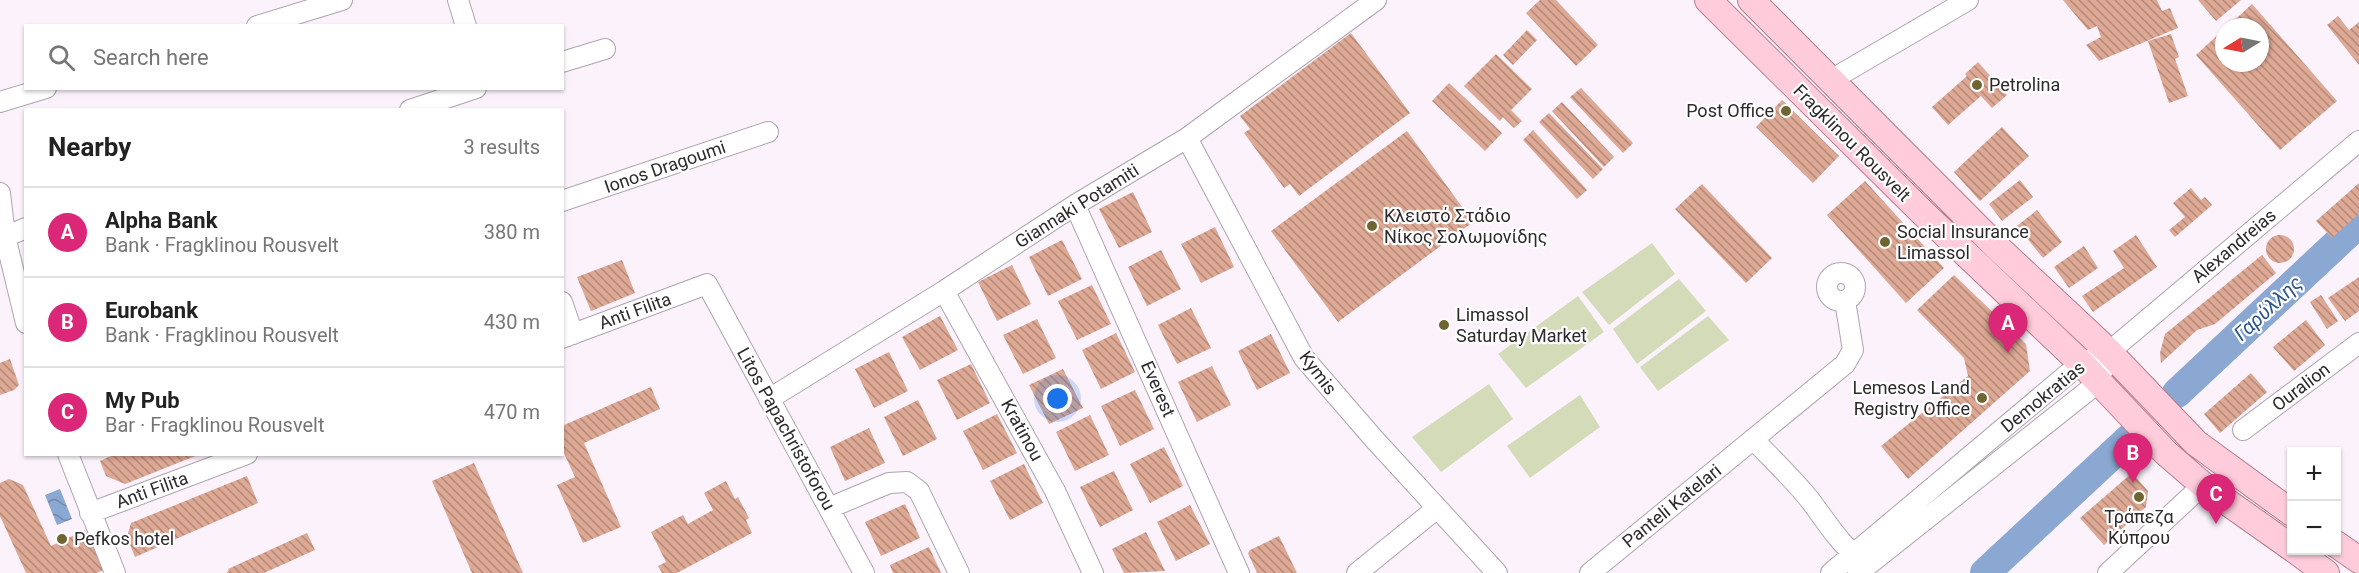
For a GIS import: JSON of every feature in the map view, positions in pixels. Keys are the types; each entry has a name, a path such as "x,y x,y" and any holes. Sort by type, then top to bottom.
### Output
{"main road":[{"name":"Fragklinou Rousvelt","path":"1708,0 1924,214 2081,363 2166,453 2202,485 2287,545"},
{"name":"Fragklinou Rousvelt","path":"1751,0 1999,249 2109,352 2196,443 2287,509"},
{"path":"2341,547 2359,560"},
{"name":"Fragklinou Rousvelt","path":"2301,555 2326,573"}],"street":[{"path":"264,24 342,0"},
{"path":"459,0 465,24"},
{"name":"Giannaki Potamiti","path":"770,399 944,291 1075,205 1187,138 1376,0"},
{"path":"1831,80 1968,0"},
{"path":"564,61 605,49"},
{"path":"0,102 39,90"},
{"path":"433,106 471,90"},
{"name":"Ionos Dragoumi","path":"564,200 768,132"},
{"name":"Kymis","path":"1187,138 1304,358 1436,508 1497,573"},
{"name":"Alexandreias","path":"2109,352 2359,141"},
{"path":"0,193 2,238 24,316"},
{"name":"Everest","path":"1075,205 1239,573"},
{"path":"2,238 24,229"},
{"name":"Anti Filita","path":"568,336 707,284"},
{"name":"Litos Papachristoforou","path":"707,284 864,573"},
{"name":"Kratinou","path":"944,291 1055,491 1094,573"},
{"name":"Panteli Katelari","path":"1590,573 1851,357 1853,350 1845,301"},
{"path":"564,314 568,336"},
{"name":"Ouralion","path":"2243,430 2359,344"},
{"name":"Demokratias","path":"1861,563 2081,363 2109,352"},
{"name":"Demokratias","path":"1831,573 1861,563 2099,382 2109,352"},
{"path":"1753,439 1806,495 1861,563"},
{"path":"69,456 115,573"},
{"name":"Anti Filita","path":"90,513 242,456"},
{"path":"829,508 890,483 908,482 919,490 959,573"},
{"path":"2108,573 2202,485"},
{"path":"1357,573 1436,508"}],"green space":[{"path":"1652,243 1675,274 1609,325 1582,292"},
{"path":"1679,279 1706,311 1637,364 1613,329"},
{"path":"1578,296 1604,332 1526,388 1498,354"},
{"path":"1708,316 1729,340 1658,391 1640,367"},
{"path":"1489,384 1513,419 1441,472 1412,437"},
{"path":"1580,395 1600,427 1530,478 1507,446"}],"water":[{"path":"60,489 72,519 57,525 45,495"}],"building":[{"path":"1540,0 1556,0 1598,45 1576,66 1526,13"},
{"path":"2063,0 2157,0 2162,11 2170,8 2178,28 2099,61 2086,45 2101,37 2097,26 2088,30"},
{"path":"2198,0 2241,0 2220,18 2215,18 2215,20"},
{"path":"2252,4 2264,18 2237,18"},
{"path":"2338,16 2349,30 2359,22 2359,65 2327,25"},
{"path":"2269,23 2337,101 2280,150 2196,55 2215,37 2215,72 2269,72"},
{"path":"1527,30 1537,40 1513,65 1503,55"},
{"path":"1351,33 1410,113 1299,196 1290,184 1284,188 1244,133 1250,129 1240,116"},
{"path":"2171,34 2179,57 2175,59 2188,96 2169,103 2148,41"},
{"path":"1496,54 1532,89 1511,110 1522,121 1514,128 1503,117 1500,121 1464,86"},
{"name":"Petrolina","path":"1978,62 2007,95 1992,108 1981,96 1948,125 1932,107 1967,76 1965,74"},
{"path":"1449,83 1502,133 1485,151 1432,101"},
{"path":"1581,88 1633,143 1623,153 1570,97"},
{"path":"1782,100 1839,156 1813,183 1756,127"},
{"path":"1562,102 1614,157 1604,167 1552,111"},
{"path":"1549,113 1603,169 1593,179 1539,122"},
{"path":"2002,127 2029,156 1980,201 1954,172"},
{"path":"1533,130 1587,190 1577,199 1523,140"},
{"name":"Κλειστό Στάδιο Νίκος Σολωμονίδης","path":"1407,131 1473,222 1338,322 1271,231"},
{"path":"2020,180 2033,197 2002,221 1989,204"},
{"name":"Social Insurance Limassol","path":"1865,181 1944,268 1906,303 1827,215"},
{"path":"2359,183 2359,214 2332,238 2316,221"},
{"path":"1702,184 1772,258 1746,283 1675,209"},
{"path":"2191,188 2201,200 2205,197 2212,205 2175,237 2169,230 2185,217 2173,203"},
{"path":"1133,192 1152,232 1119,248 1099,209"},
{"path":"2037,210 2062,242 2043,258 2017,226"},
{"path":"1215,227 1234,267 1201,283 1181,244"},
{"path":"2136,235 2157,267 2093,312 2082,296 2124,268 2113,251"},
{"path":"2280,235 2290,239 2294,249 2290,259 2280,263 2270,259 2266,249 2270,239"},
{"path":"1062,240 1082,279 1048,296 1029,257"},
{"path":"2084,246 2098,268 2069,288 2054,267"},
{"path":"1161,250 1181,289 1147,306 1128,267"},
{"path":"2262,255 2276,273 2215,324 2197,330 2161,363 2160,353 2165,334"},
{"path":"622,260 635,293 591,311 577,277"},
{"path":"1012,265 1031,304 997,321 978,282"},
{"path":"1954,275 2026,344 2030,371 1908,479 1881,446 1968,376 1964,358 1917,310"},
{"path":"2359,277 2359,311 2345,321 2328,298"},
{"path":"1092,285 1111,324 1077,340 1058,301"},
{"path":"2321,295 2338,321 2327,329 2310,302"},
{"path":"1191,308 1211,348 1177,364 1158,325"},
{"path":"940,316 958,350 920,370 902,337"},
{"path":"1037,319 1056,358 1023,374 1003,335"},
{"path":"2306,320 2325,345 2294,371 2273,347"},
{"path":"1116,333 1135,372 1101,389 1082,350"},
{"path":"1271,334 1290,373 1257,390 1238,351"},
{"path":"889,352 908,391 874,408 855,369"},
{"path":"10,359 19,385 14,390 0,395 0,363"},
{"path":"971,364 990,403 957,420 937,380"},
{"path":"1212,366 1231,405 1197,422 1178,382"},
{"path":"1063,369 1083,408 1049,424 1029,385"},
{"path":"2251,373 2267,392 2220,433 2204,414"},
{"path":"651,387 660,409 584,443 621,527 583,543 557,485 575,477 564,453 564,425"},
{"path":"1135,390 1154,429 1120,446 1101,406"},
{"path":"918,400 937,439 903,456 884,417"},
{"path":"997,414 1017,453 983,470 963,431"},
{"path":"1090,415 1109,455 1075,471 1056,432"},
{"path":"869,428 885,463 845,481 830,447"},
{"path":"1164,447 1183,486 1150,503 1130,464"},
{"path":"111,456 195,456 125,484 106,476 100,461"},
{"path":"474,463 523,573 472,573 432,481"},
{"path":"1024,464 1043,503 1010,520 990,481"},
{"path":"1114,471 1133,510 1100,527 1080,487"},
{"path":"2132,473 2148,491 2146,507 2104,545 2080,518"},
{"path":"247,476 258,503 135,557 127,537 131,523"},
{"path":"9,479 23,485 51,546 85,530 104,570 97,573 26,573 0,516 0,483"},
{"path":"726,481 735,499 738,497 749,518 746,520 752,533 677,573 662,573 658,566 666,562 651,532 683,515 688,524 713,510 704,493"},
{"path":"905,504 920,538 881,556 865,522"},
{"path":"1190,505 1210,544 1176,561 1157,522"},
{"path":"1146,532 1165,571 1124,573 1112,549"},
{"path":"307,533 315,550 264,573 226,573 228,569"},
{"path":"1279,536 1297,573 1257,573 1248,553"},
{"path":"929,547 941,573 893,573 890,565"}],"waterway":[{"name":"Γαρύλλης","path":"2177,393 2359,223"},
{"name":"Γαρύλλης","path":"1985,573 2129,439"}],"place":[{"name":"Petrolina","path":"1977,85"},
{"name":"Post Office","path":"1786,111"},
{"name":"Κλειστό Στάδιο Νίκος Σολωμονίδης","path":"1372,226"},
{"name":"Social Insurance Limassol","path":"1885,242"},
{"name":"Limassol Saturday Market","path":"1444,325"},
{"name":"Alpha Bank","path":"2008,353"},
{"name":"Lemesos Land Registry Office","path":"1982,398"},
{"name":"Eurobank","path":"2133,483"},
{"name":"Τράπεζα Κύπρου","path":"2139,497"},
{"name":"My Pub","path":"2216,524"},
{"name":"Pefkos hotel","path":"62,539"}]}
